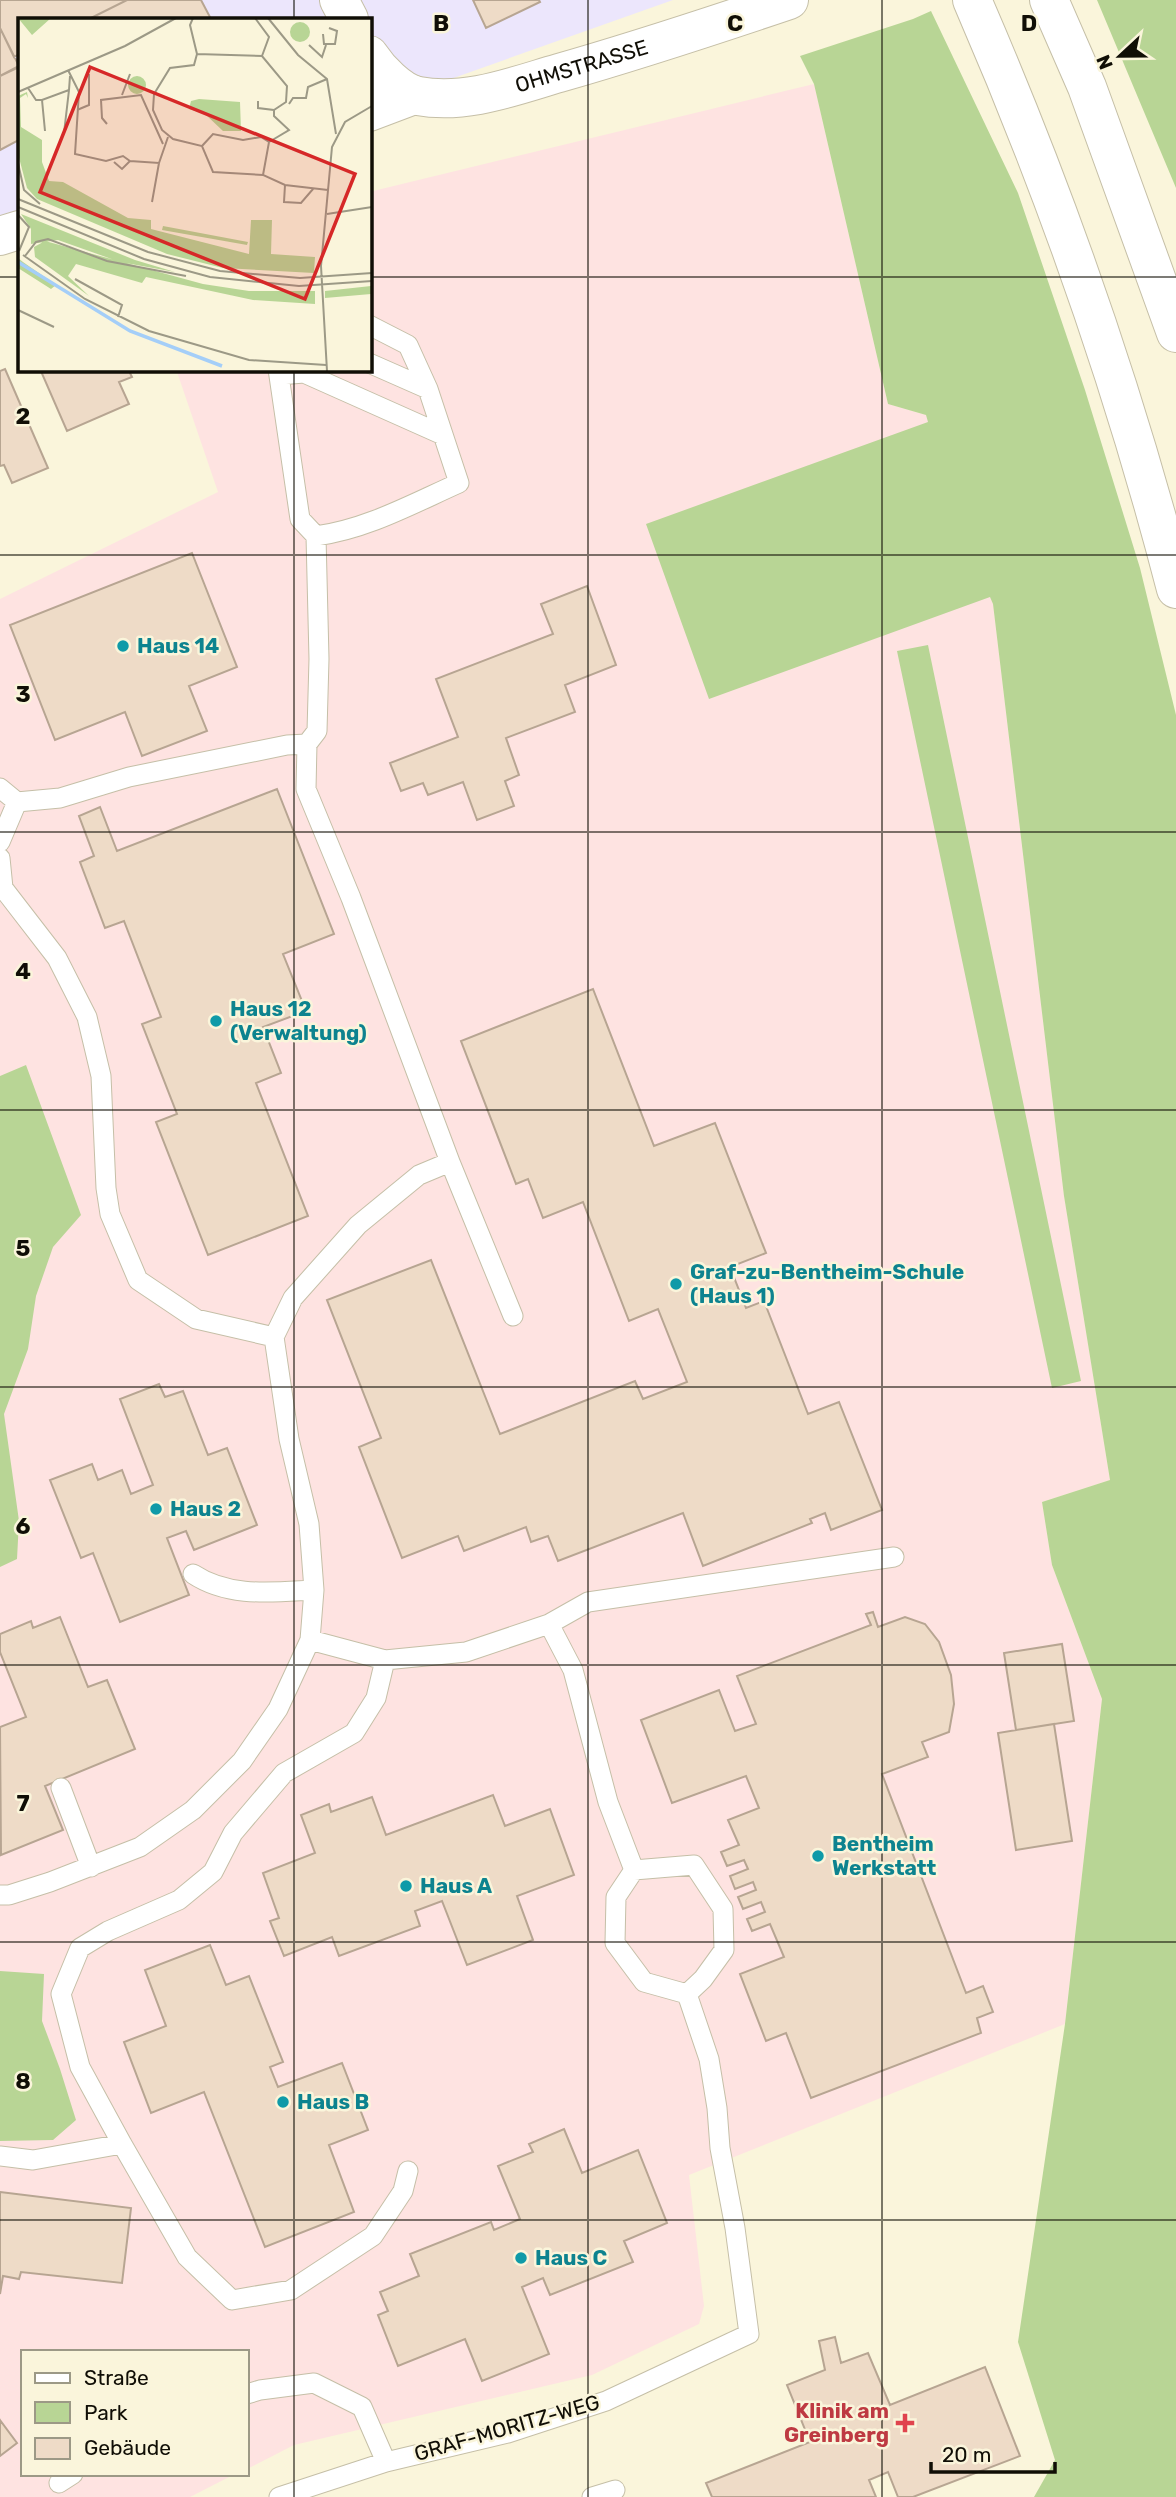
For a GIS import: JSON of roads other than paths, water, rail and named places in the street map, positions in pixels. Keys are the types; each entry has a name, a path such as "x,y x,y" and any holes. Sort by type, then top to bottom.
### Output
{"main road":[{"path":"339,0 348,18"},
{"name":"OHMSTRASSE","path":"371,111 414,95 454,98 483,94 634,52 789,0"},
{"path":"972,0 1018,107 1105,343 1156,511 1176,589"},
{"path":"1049,0 1087,87 1176,333"},
{"path":"371,57 390,79 414,95"},
{"path":"0,236 18,230"}],"lane":[{"path":"316,537 366,525 459,483 428,388 408,345 371,326"},
{"path":"371,364 428,388"},
{"path":"443,435 304,373 278,372 300,519 316,537 319,659 317,731 307,744 306,789 351,898 450,1162 513,1316"},
{"path":"0,788 17,802 60,798 129,778 287,745 307,744"},
{"path":"0,842 17,802"},
{"path":"0,858 3,888 57,958 88,1017 101,1076 106,1188 110,1214 138,1280 196,1319 274,1337"},
{"path":"0,1895 9,1895 141,1847 193,1810 242,1761 278,1709 310,1640 314,1590 309,1524 289,1439 274,1337 293,1298 358,1225 419,1175 450,1162"},
{"path":"310,1640 385,1660 466,1652 549,1624 588,1602 894,1557"},
{"path":"193,1574 208,1584 252,1593 314,1590"},
{"path":"549,1624 572,1670 608,1802 634,1870"},
{"path":"385,1660 376,1698 354,1733 284,1773 233,1833 213,1872 179,1900 108,1931 80,1948 61,1994 80,2067 122,2144 187,2257 232,2300 291,2290 373,2236 403,2191 408,2172"},
{"path":"61,1788 91,1867"},
{"path":"694,1865 723,1909 724,1950 703,1979 687,1994 644,1982 615,1943 616,1896 634,1870 694,1865"},
{"name":"GRAF-MORITZ-WEG","path":"279,2497 386,2462 508,2432 606,2401 748,2334 709,2059 687,1994"},
{"path":"0,2156 33,2160 122,2144"},
{"path":"248,2394 314,2383 362,2407 386,2462"},
{"path":"592,2497 615,2490"}],"place":[{"name":"Haus 14","path":"123,646"},
{"name":"Haus 12 (Verwaltung)","path":"216,1021"},
{"name":"Graf-zu-Bentheim-Schule (Haus 1)","path":"676,1284"},
{"name":"Haus 2","path":"156,1509"},
{"name":"Bentheim Werkstatt","path":"818,1856"},
{"name":"Haus A","path":"406,1886"},
{"name":"Haus B","path":"283,2102"},
{"name":"Haus C","path":"521,2258"},
{"name":"Klinik am Greinberg","path":"905,2423"}]}
